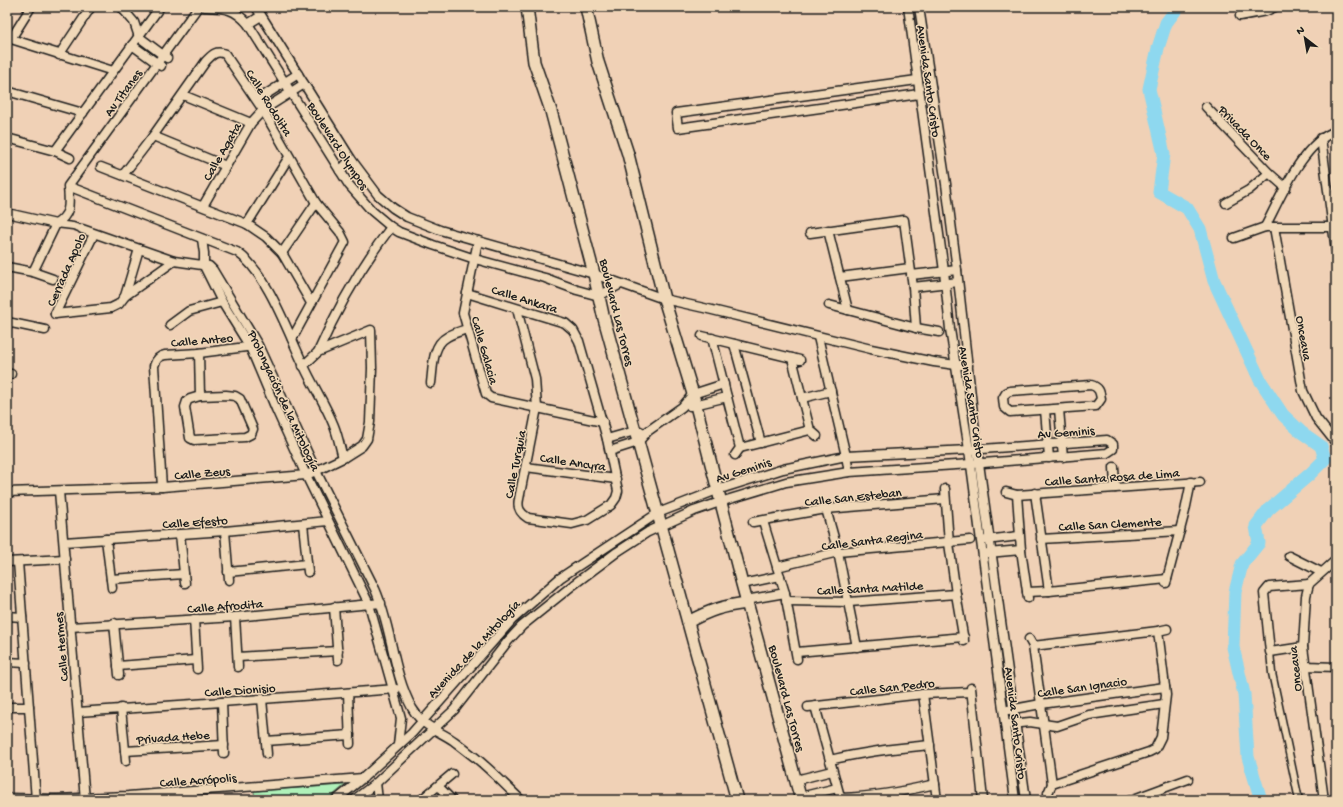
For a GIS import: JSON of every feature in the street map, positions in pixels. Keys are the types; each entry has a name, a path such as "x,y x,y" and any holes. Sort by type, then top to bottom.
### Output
{"main road":[{"name":"Boulevard Las Torres","path":"528,7 534,62 551,111 594,274 603,315 737,800"},
{"name":"Boulevard Las Torres","path":"586,7 598,62 628,154 664,299 694,399 720,502 801,798"},
{"path":"688,622 719,608 747,601"}],"street":[{"path":"31,7 11,39 113,71"},
{"path":"59,55 91,7"},
{"path":"121,7 134,22 138,37 165,57"},
{"path":"55,151 160,7"},
{"name":"Av Titanes","path":"165,57 198,7"},
{"name":"Av Titanes","path":"71,190 159,64 204,7"},
{"name":"Boulevard Olympos","path":"204,7 226,8 237,13 248,24 340,171 360,200 391,227 398,232 474,259 545,278 577,290 599,296"},
{"name":"Boulevard Olympos","path":"256,7 351,159 378,194 393,208 407,217 440,230 594,274 664,299 818,337 927,361 956,366 968,364"},
{"name":"Avenida Santo Cristo","path":"908,7 946,283 950,329 973,449 981,541 1015,800"},
{"name":"Avenida Santo Cristo","path":"919,7 957,270 968,364 973,449"},
{"path":"1240,16 1275,7"},
{"path":"248,24 261,16"},
{"path":"132,45 159,64"},
{"name":"Calle Rodolita","path":"123,175 183,95 206,61 215,52 225,54 257,100 316,203 340,232 345,242 292,339"},
{"path":"257,100 298,74"},
{"path":"917,80 676,113 678,128 919,94"},
{"name":"Calle Agata","path":"203,206 251,123 263,110 304,84"},
{"path":"7,91 83,113"},
{"path":"183,95 251,123"},
{"name":"Privada Once","path":"1206,107 1269,173 1286,188"},
{"path":"1269,227 1286,188 1304,158 1321,138 1335,131 1336,121"},
{"path":"153,136 226,166"},
{"path":"7,138 55,151 70,158"},
{"path":"1321,138 1336,251"},
{"path":"247,224 289,157"},
{"path":"340,171 351,159"},
{"path":"102,167 247,224 266,237 282,254 311,303"},
{"name":"Privada Once","path":"1226,203 1245,193 1269,173"},
{"path":"1327,185 1336,184"},
{"path":"34,272 56,224 62,220 70,207 71,190 236,252 245,258 258,275 274,302 303,366 334,426 343,458"},
{"path":"282,254 316,203"},
{"path":"7,214 82,229"},
{"path":"810,233 904,220 913,287 916,328"},
{"path":"303,366 318,352 334,316 353,281 391,227"},
{"path":"1234,238 1269,227 1334,227"},
{"name":"Onceava","path":"1269,227 1303,391 1316,418 1336,443"},
{"name":"Cerrada Apolo","path":"82,229 174,261 204,266"},
{"path":"828,230 848,310"},
{"name":"Cerrada Apolo","path":"94,234 55,314 111,308 119,304 125,296 174,261"},
{"path":"202,239 204,266"},
{"name":"Calle Galacia","path":"478,241 463,313 486,394 491,398 603,422"},
{"path":"125,296 139,249"},
{"name":"Prolongación de la Mitología","path":"204,266 222,302 254,346 306,475 369,604 401,718 398,746"},
{"name":"Prolongación de la Mitología","path":"204,266 209,266 219,278 381,603 403,688 413,709 422,721 433,730 454,741 478,760 521,800"},
{"path":"7,267 34,272 53,279"},
{"path":"840,277 911,271 957,270"},
{"path":"913,287 958,282"},
{"path":"599,296 621,284"},
{"name":"Calle Ankara","path":"467,293 565,323 573,330"},
{"path":"170,325 189,310 222,302"},
{"path":"829,305 916,328 939,332"},
{"name":"Calle Turquia","path":"516,309 534,379 537,408 518,505 519,510 528,518 572,524 587,520 611,505 616,498 618,491 603,422 579,341 573,330"},
{"path":"7,322 45,330"},
{"path":"431,383 435,355 440,342 447,337 468,329"},
{"name":"Calle Zeus","path":"7,492 162,487 306,475 316,471 343,458 362,446 367,438 369,432 372,368 371,330 318,352"},
{"path":"702,336 796,359 802,398 810,430 817,436"},
{"path":"818,337 849,472"},
{"path":"712,338 740,448"},
{"path":"734,344 761,443"},
{"name":"Calle Anteo","path":"162,487 154,366 156,361 161,356 254,346"},
{"path":"199,353 200,396"},
{"path":"610,451 648,431 694,399 724,384"},
{"path":"1095,386 1100,392 1101,399 1096,406 1059,409 1010,412 1004,407 1003,398 1006,393 1010,391 1095,386"},
{"path":"802,398 831,391"},
{"path":"200,396 235,396 240,399 253,429 252,434 245,437 194,440 190,438 185,403 190,399 200,396"},
{"path":"694,399 727,397"},
{"path":"1059,409 1063,457"},
{"path":"1045,410 1049,458"},
{"path":"735,455 740,448 810,430"},
{"path":"607,439 637,436"},
{"name":"Av Geminis","path":"658,513 717,490 783,469 846,456 1062,444 1107,440 1111,442 1113,447 1111,452 1107,453 975,464 849,472 786,482 694,511 662,525"},
{"name":"Avenida Santo Cristo","path":"975,464 992,553 1026,800"},
{"name":"Calle Ancyra","path":"526,467 616,479"},
{"path":"1114,467 1115,488"},
{"name":"Calle Santa Rosa de Lima","path":"1006,492 1017,495 1196,482 1166,581 1049,591 1027,595 1019,536 1017,495"},
{"path":"763,520 785,592 797,656 857,647 964,640 949,543 945,489"},
{"name":"Calle Hermes","path":"60,491 85,799"},
{"name":"Calle Santa Rosa de Lima","path":"1035,493 1049,591"},
{"name":"Calle San Esteban","path":"754,522 826,509 945,499"},
{"path":"826,509 838,552 857,647"},
{"name":"Avenida de la Mitología","path":"336,800 398,746 512,620 560,578 658,513"},
{"name":"Calle Efesto","path":"64,542 225,531 328,521"},
{"path":"228,572 308,568 303,524"},
{"name":"Avenida de la Mitología","path":"354,800 376,783 454,710 508,641 522,626 617,552 648,532 662,525"},
{"path":"225,531 229,580"},
{"name":"Calle San Clemente","path":"1042,539 1180,531"},
{"path":"111,579 185,578 180,534"},
{"path":"981,541 1019,536"},
{"path":"106,539 112,588"},
{"name":"Calle Santa Regina","path":"778,567 838,552 970,540"},
{"path":"983,554 1021,550"},
{"path":"1289,556 1321,572"},
{"path":"7,562 65,559"},
{"path":"1299,800 1272,672 1264,593 1269,587 1309,584 1336,560"},
{"path":"18,562 36,799"},
{"path":"742,584 780,576"},
{"name":"Onceava","path":"1309,584 1306,596 1303,647 1324,800"},
{"path":"747,601 785,592"},
{"name":"Calle Santa Matilde","path":"786,602 849,602 956,594"},
{"name":"Calle Afrodita","path":"70,627 114,623 235,617 381,603"},
{"path":"334,607 338,660"},
{"path":"7,616 22,617"},
{"path":"235,617 238,667"},
{"path":"194,619 197,669"},
{"path":"114,623 118,675"},
{"path":"1048,793 1052,784 1031,642 1167,629"},
{"path":"1052,784 1155,749 1161,737 1165,687 1158,631"},
{"path":"1270,652 1303,647"},
{"path":"238,656 338,651"},
{"path":"118,666 196,660"},
{"path":"7,662 26,663"},
{"path":"1305,666 1336,667"},
{"name":"Calle San Ignacio","path":"1004,711 1041,704 1165,687"},
{"name":"Calle Dionisio","path":"78,712 403,688"},
{"name":"Calle San Pedro","path":"841,799 830,760 812,707 971,690 983,800"},
{"path":"348,693 350,744"},
{"path":"923,694 937,800"},
{"path":"262,699 267,754"},
{"name":"Privada Hebe","path":"125,751 224,749 222,702"},
{"path":"1005,725 1030,722 1057,726 1090,715 1164,704"},
{"path":"7,707 29,707"},
{"name":"Privada Hebe","path":"121,708 126,761"},
{"path":"266,741 350,735"},
{"path":"830,760 882,750 930,745"},
{"path":"1010,758 1020,756"},
{"path":"796,780 832,771"},
{"path":"421,800 452,774"},
{"name":"Calle Acrópolis","path":"7,798 128,798 363,778"},
{"path":"1131,800 1188,779"},
{"path":"376,783 378,800"},
{"path":"841,799 890,794 935,784"},
{"path":"438,786 452,800"},
{"path":"801,798 838,788"}],"green space":[{"path":"345,785 327,800 255,800 254,791"}],"waterway":[{"path":"1178,7 1166,23 1158,48 1149,89 1164,154 1159,192 1187,208 1200,229 1214,281 1260,380 1283,415 1301,432 1321,446 1325,459 1268,510 1256,526 1259,543 1242,564 1235,592 1233,647 1244,694 1248,757 1261,800"}]}
